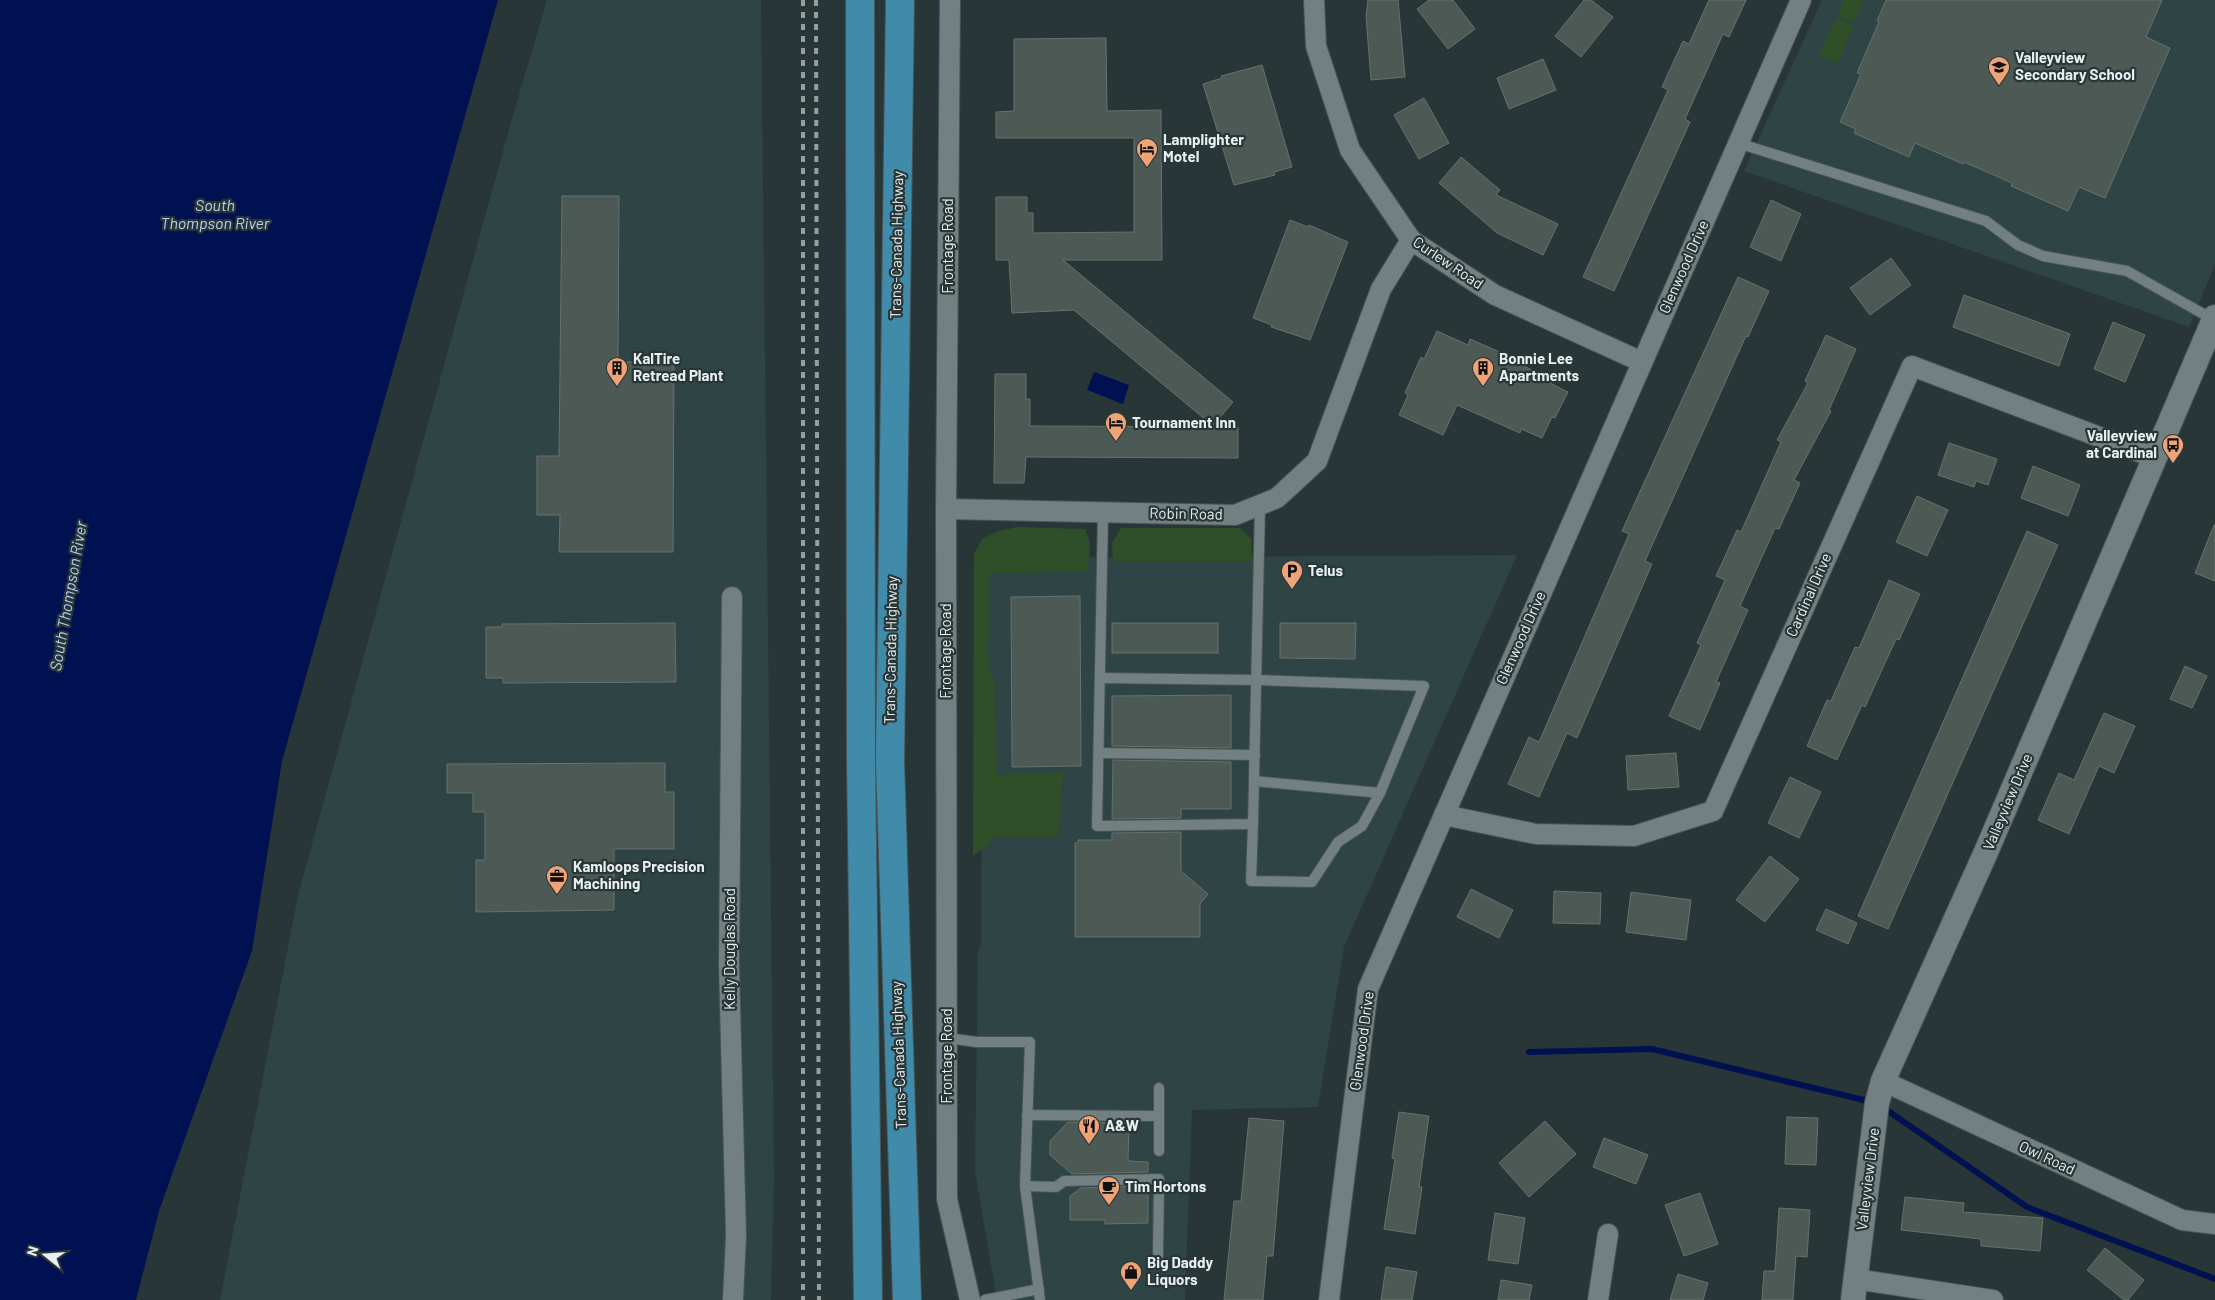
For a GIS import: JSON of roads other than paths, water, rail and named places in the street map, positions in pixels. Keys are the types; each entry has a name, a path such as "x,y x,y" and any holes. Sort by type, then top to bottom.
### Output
{"highway":[{"name":"Trans-Canada Highway","path":"860,0 860,761 868,1300"},
{"name":"Trans-Canada Highway","path":"900,0 890,761 907,1300"}],"street":[{"name":"Frontage Road","path":"950,0 946,509 947,1199 970,1300"},
{"name":"Curlew Road","path":"1314,0 1316,46 1350,150 1411,240 1495,295 1642,362"},
{"name":"Glenwood Drive","path":"1330,1300 1368,989 1800,0"},
{"name":"Robin Road","path":"946,509 1235,515 1277,498 1317,461 1381,289 1411,240"},
{"name":"Valleyview Drive","path":"1854,1289 1877,1103 1883,1081 1986,852 2214,319"},
{"name":"Cardinal Drive","path":"1444,815 1536,834 1634,836 1713,811 1912,366 2155,458"},
{"name":"Kelly Douglas Road","path":"732,597 729,966 736,1235 733,1300"},
{"name":"Owl Road","path":"1883,1081 2182,1220 2215,1224"},
{"path":"1598,1300 1608,1234"},
{"path":"1854,1289 1993,1300"}],"lane":[{"path":"1738,143 1986,221 2018,245 2043,256 2127,271 2214,319"},
{"path":"1101,678 1256,680 1424,686 1380,793 1362,826 1338,842 1312,882 1251,881 1255,756 1256,680 1260,504"},
{"path":"1103,512 1100,753 1097,826 1253,824"},
{"path":"1100,753 1255,756"},
{"path":"1254,781 1380,793"},
{"path":"947,1038 977,1042 1030,1042 1025,1186 1039,1295 985,1300"},
{"path":"1159,1088 1159,1151"},
{"path":"1027,1115 1159,1116"},
{"path":"1025,1186 1056,1187 1064,1181 1160,1179 1158,1256"}],"water":[{"name":"South Thompson River","path":"0,0 498,0 282,761 252,951 159,1211 136,1300 0,1300"},
{"path":"1094,372 1129,385 1123,404 1087,390"}],"waterway":[{"path":"1529,1052 1652,1049 1872,1102"},
{"path":"1881,1106 2027,1207 2215,1279"}],"railway":[{"path":"803,0 803,1300"},
{"path":"816,0 819,1300"}],"place":[{"name":"Valleyview Secondary School","path":"1999,86"},
{"name":"Lamplighter Motel","path":"1147,168"},
{"name":"KalTire Retread Plant","path":"617,387"},
{"name":"Bonnie Lee Apartments","path":"1483,387"},
{"name":"Tournament Inn","path":"1116,442"},
{"name":"Valleyview at Cardinal","path":"2173,464"},
{"name":"Telus","path":"1292,590"},
{"name":"Kamloops Precision Machining","path":"557,895"},
{"name":"A&W","path":"1089,1145"},
{"name":"Tim Hortons","path":"1109,1206"},
{"name":"Big Daddy Liquors","path":"1131,1291"}]}
